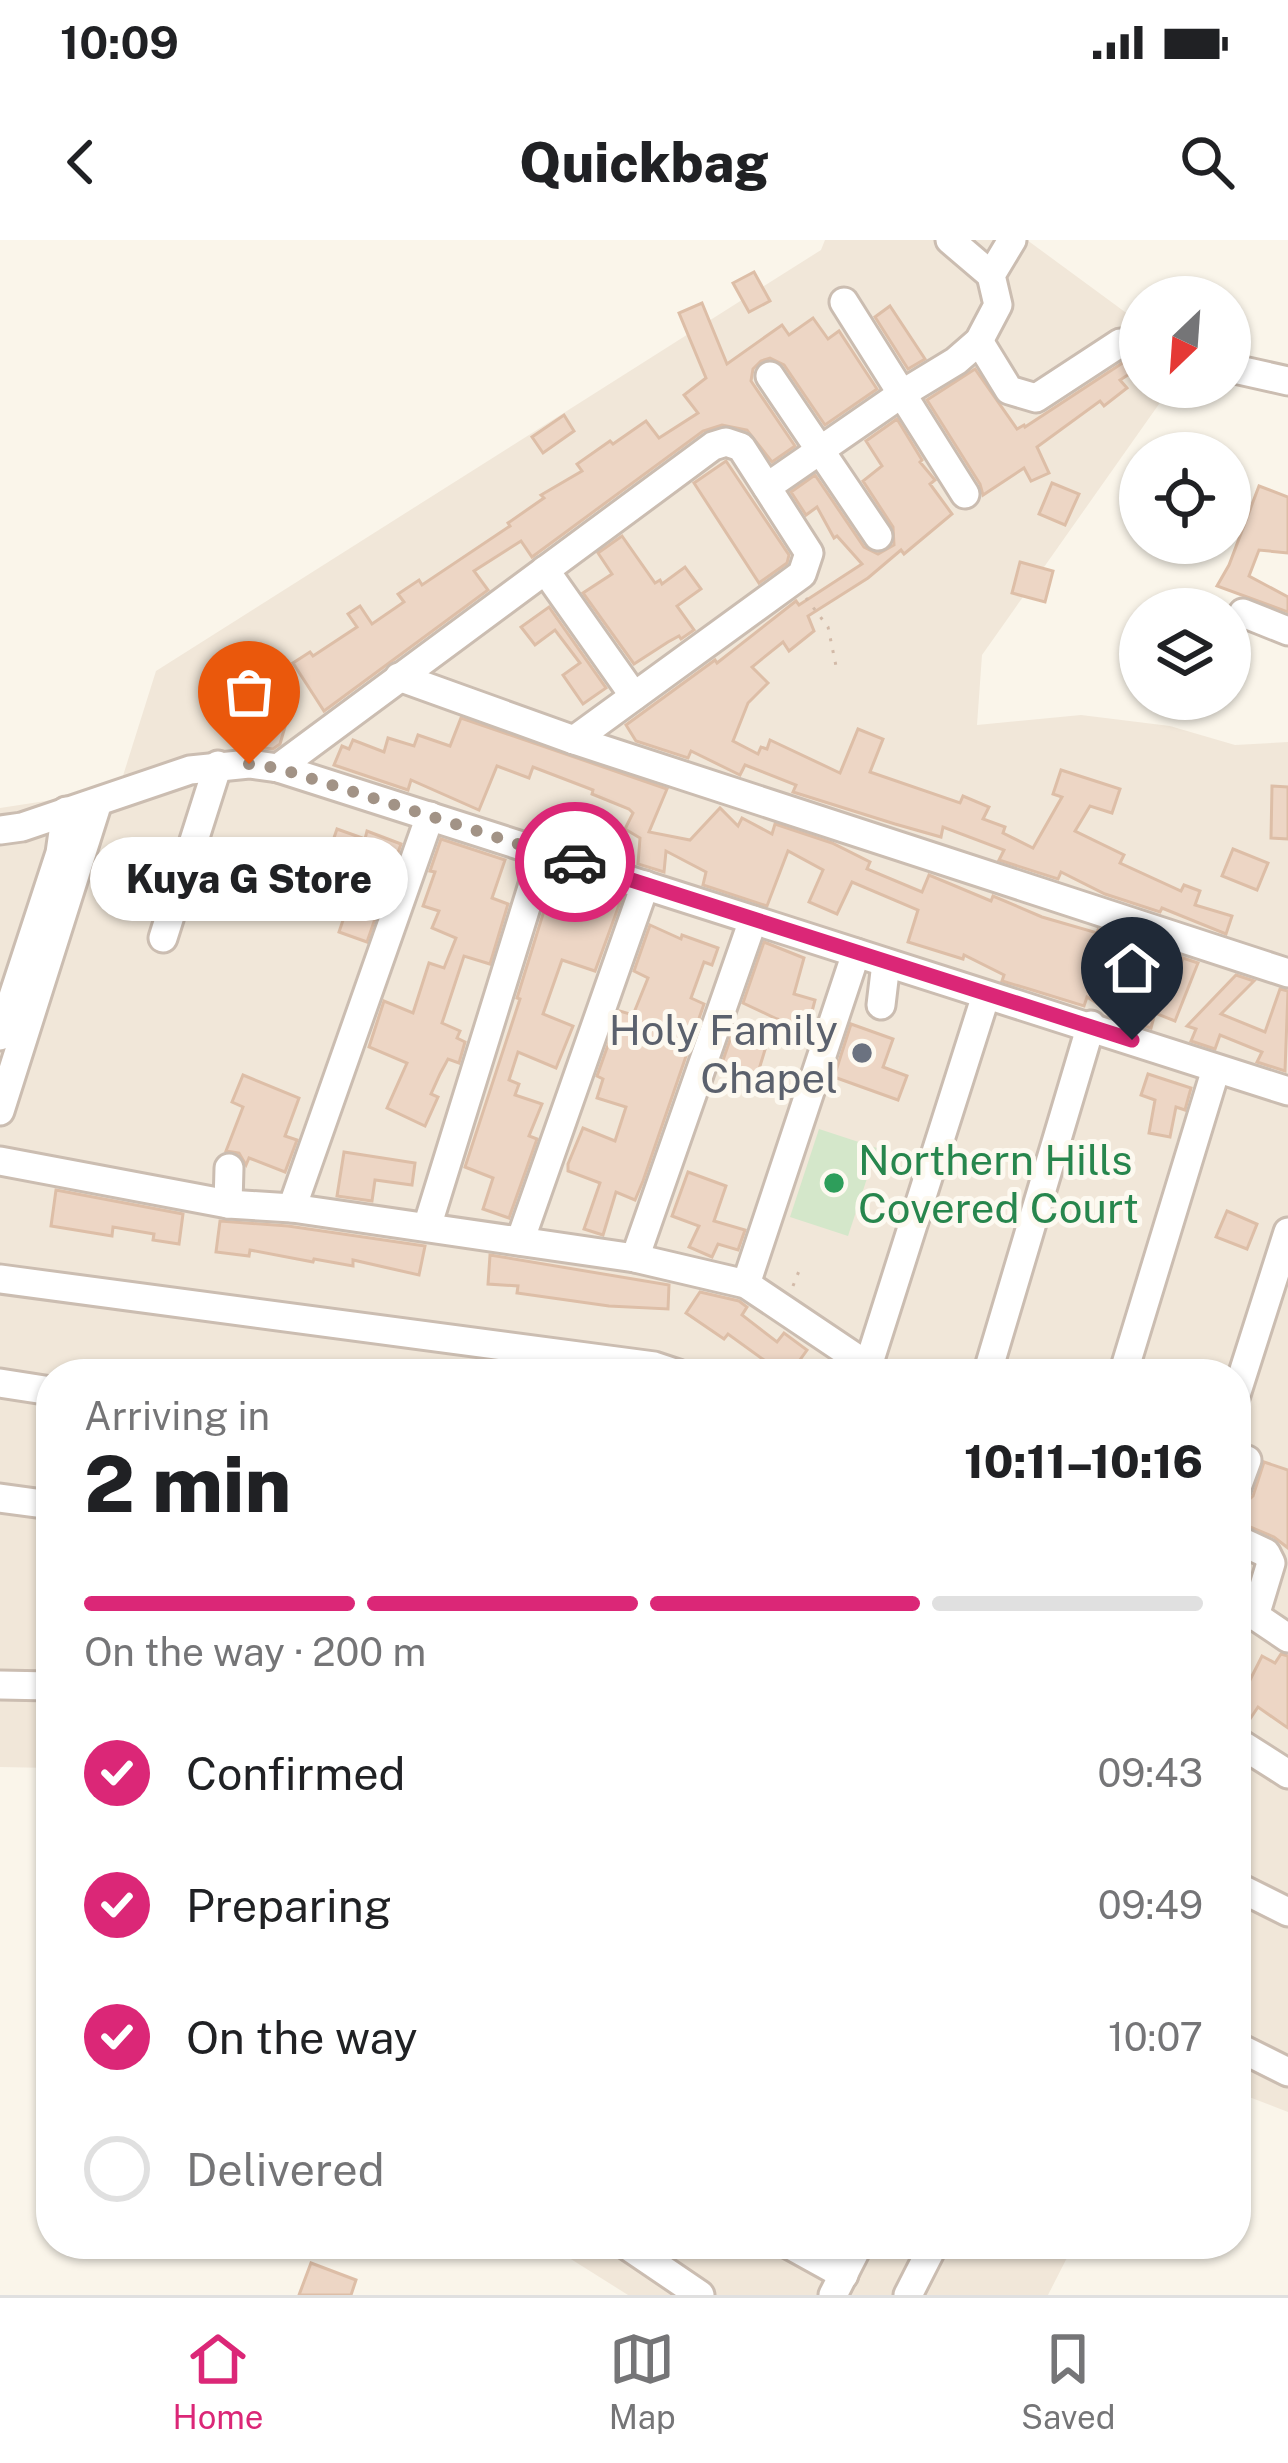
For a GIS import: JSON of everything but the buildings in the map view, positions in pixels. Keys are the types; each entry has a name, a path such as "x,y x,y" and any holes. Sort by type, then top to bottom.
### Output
{"street":[{"path":"767,487 956,361 980,340 998,305 991,275 950,240"},
{"path":"991,275 1012,240"},
{"path":"844,302 965,494"},
{"path":"980,340 1010,390 1036,398 1119,344"},
{"path":"1251,373 1288,381"},
{"path":"770,376 878,536"},
{"path":"278,768 713,446 727,442 741,447 809,553 802,574 574,740"},
{"path":"545,569 634,696"},
{"path":"1251,616 1288,632"},
{"path":"399,677 574,740 1288,974"},
{"path":"164,938 218,764"},
{"path":"0,853 11,829 168,776 218,764 278,768 1288,1091"},
{"path":"0,1111 98,802"},
{"path":"0,1036 60,853 66,811"},
{"path":"292,1208 430,816"},
{"path":"427,1228 543,852"},
{"path":"520,1241 645,885"},
{"path":"635,1258 753,920"},
{"path":"746,1284 856,953"},
{"path":"880,1005 886,963"},
{"path":"877,1359 986,995"},
{"path":"991,1359 1091,1025"},
{"path":"1128,1359 1216,1069"},
{"path":"0,1161 228,1204 292,1208 635,1258 746,1284 858,1359"},
{"path":"228,1204 229,1168"},
{"path":"1247,1359 1288,1232"},
{"path":"0,1279 600,1359"},
{"path":"0,1383 36,1389"},
{"path":"0,1498 36,1503"},
{"path":"1251,1546 1266,1553 1271,1563 1251,1600"},
{"path":"1251,1612 1286,1631"},
{"path":"0,1685 36,1686"},
{"path":"1251,1751 1288,1774"},
{"path":"1251,1894 1288,1912"},
{"path":"1251,2054 1288,2072"},
{"path":"647,2259 700,2295"},
{"path":"806,2259 838,2285"},
{"path":"908,2295 926,2259"}],"path":[{"path":"794,580 828,627 836,666"}],"shaded area":[{"path":"825,240 1027,240 1119,308 1119,408 1156,408 1139,432 1119,432 1119,461 982,655 977,725 1081,715 1170,726 1235,745 1288,742 1288,2112 1251,2098 1251,1359 36,1359 36,1768 0,1767 0,808 52,800 42,834 110,817 156,671 821,250"},
{"path":"571,2259 1066,2259 1048,2295 628,2295"}],"green space":[{"name":"Northern Hills Covered Court","path":"819,1129 877,1148 848,1236 790,1217"}],"way so far":[{"path":"249,764 278,768 575,862"}],"place":[{"name":"Kuya G Store","path":"249,764"},
{"name":"Holy Family Chapel","path":"862,1053"},
{"name":"Northern Hills Covered Court","path":"834,1183"}],"route":[{"path":"575,862 1132,1040"}]}
